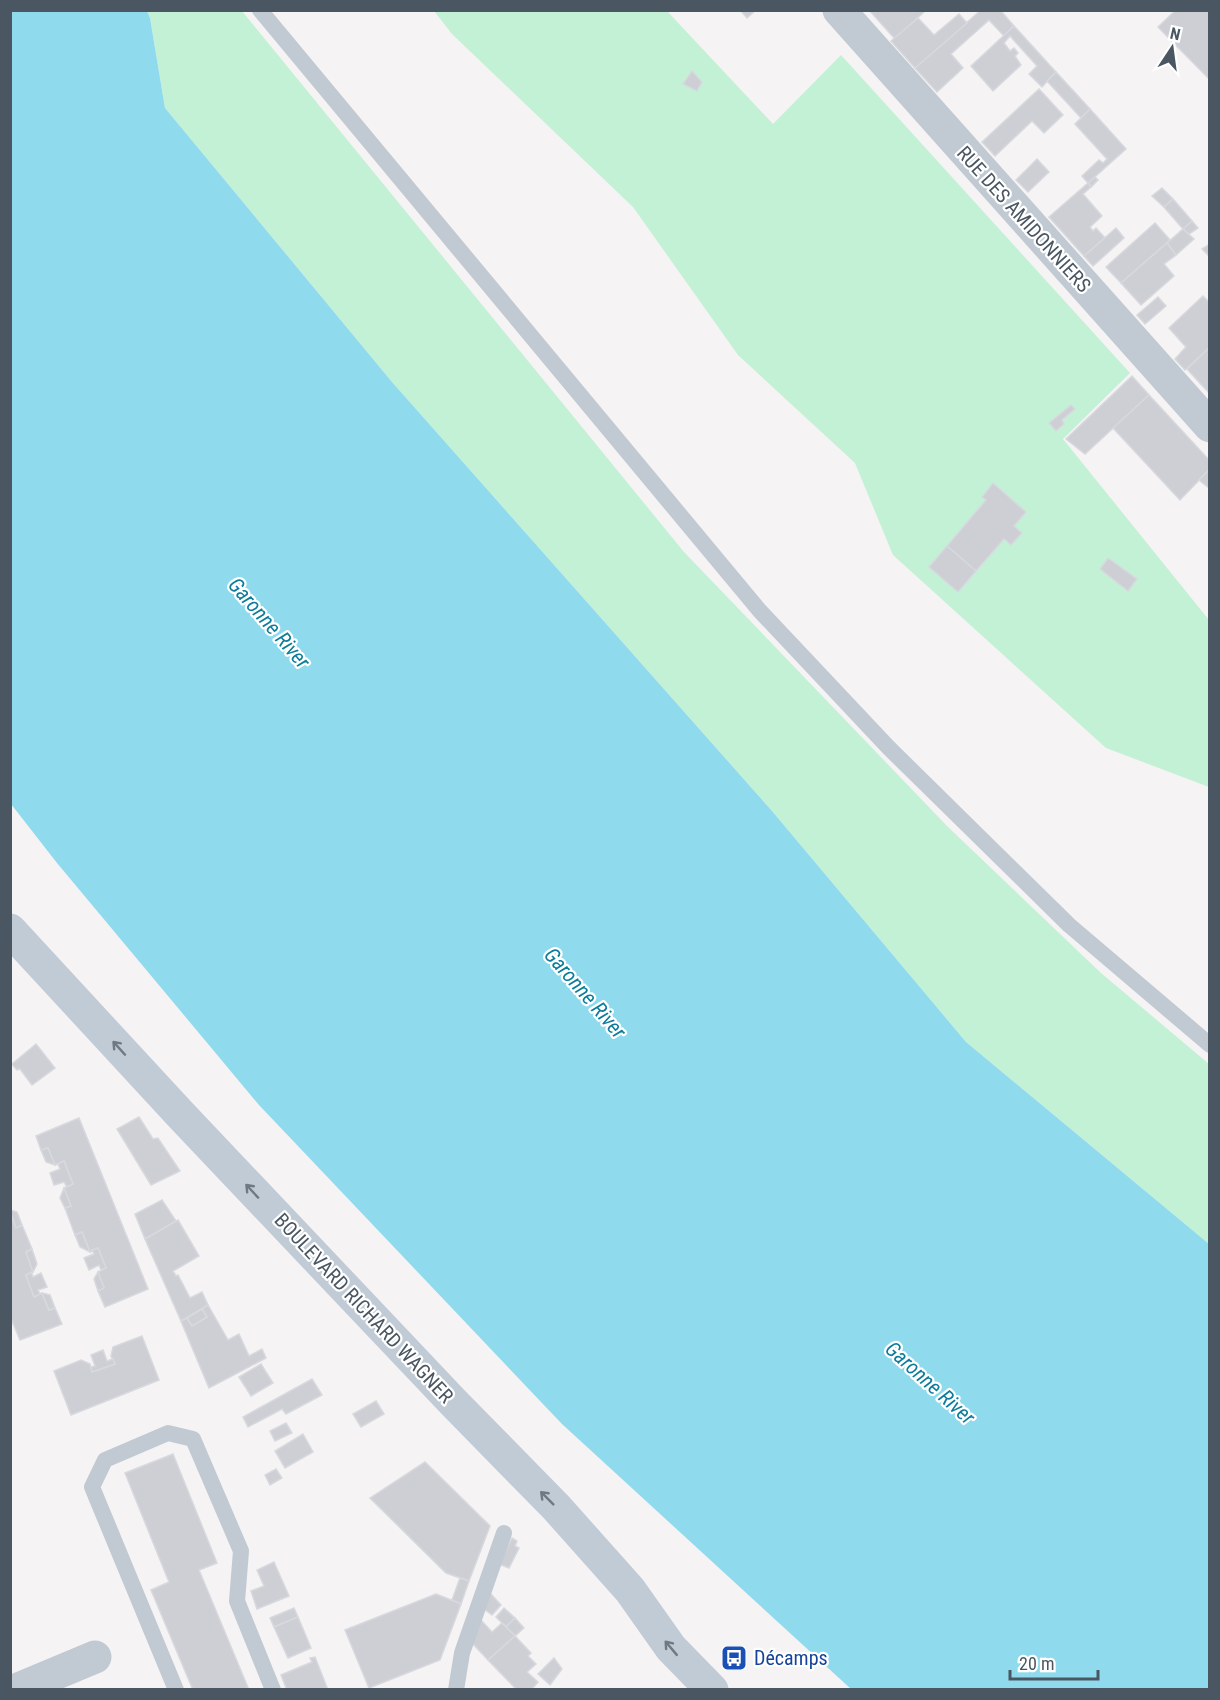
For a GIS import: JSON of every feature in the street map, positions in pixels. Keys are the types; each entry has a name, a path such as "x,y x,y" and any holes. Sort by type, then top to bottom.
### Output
{"street":[{"name":"RUE DES AMIDONNIERS","path":"839,10 1209,426"},
{"name":"BOULEVARD RICHARD WAGNER","path":"10,930 188,1123 444,1394 556,1507 630,1590 670,1648 712,1689"},
{"path":"16,1689 95,1657"}],"lane":[{"path":"260,10 759,610 889,748 1069,925 1209,1045"},
{"path":"176,1689 92,1487 105,1460 168,1433 193,1439 241,1551 237,1601 273,1689"},
{"path":"456,1689 462,1653 504,1533"}],"green space":[{"path":"147,11 242,11 684,552 948,827 1101,973 1209,1064 1209,1244 966,1042 772,811 392,382 165,108"},
{"path":"434,11 667,11 773,124 841,55 1130,373 1063,439 1209,620 1209,787 1106,748 893,555 855,463 738,355 633,207 452,34"}],"water":[{"name":"Garonne River","path":"11,10 147,11 165,108 392,382 772,811 966,1042 1209,1244 1209,1689 851,1689 562,1424 259,1105 57,863 11,804"}],"building":[{"path":"740,10 756,10 747,18"},
{"path":"869,10 926,10 895,39"},
{"path":"981,10 1000,10 1014,26 1004,36 989,20 951,54 963,68 937,92 915,68"},
{"path":"1176,10 1208,10 1210,13 1210,80 1158,27"},
{"path":"959,14 967,23 915,68 891,41 918,18 934,35"},
{"path":"1014,26 1056,72 1042,87 1029,74 1037,66 1010,36 1004,43 1010,51 1014,48 1018,53 1015,56 1021,65 993,91 971,66"},
{"path":"692,71 702,82 697,91 683,84"},
{"path":"1056,72 1090,109 1081,118 1047,81"},
{"path":"1039,89 1063,115 1044,133 1032,121 995,156 982,142"},
{"path":"1090,109 1126,149 1088,183 1082,176 1099,160 1103,163 1107,159 1075,124"},
{"path":"1037,159 1049,172 1028,192 1016,180"},
{"path":"1095,177 1098,180 1091,187 1088,183"},
{"path":"1088,183 1091,187 1083,194 1102,216 1090,227 1093,231 1096,228 1105,238 1084,256 1049,217"},
{"path":"1162,188 1173,199 1164,207 1152,196"},
{"path":"1173,199 1192,221 1183,229 1164,207"},
{"path":"1192,221 1198,228 1189,234 1183,229"},
{"path":"1155,223 1170,240 1121,283 1106,267"},
{"path":"1116,228 1124,238 1093,266 1084,256"},
{"path":"1183,229 1194,239 1176,255 1167,243"},
{"path":"1167,243 1176,255 1164,264 1174,276 1141,305 1121,283"},
{"path":"1210,244 1210,257 1202,249"},
{"path":"1203,296 1210,303 1210,347 1185,370 1175,359 1186,347 1169,328"},
{"path":"1158,297 1166,306 1145,324 1137,315"},
{"path":"1210,347 1210,394 1187,369"},
{"path":"1132,376 1149,395 1085,454 1066,439"},
{"path":"1149,395 1210,461 1210,469 1180,500 1113,428"},
{"path":"1071,405 1075,409 1062,420 1064,424 1056,431 1049,423"},
{"path":"1210,469 1210,489 1199,480"},
{"path":"993,483 1026,512 1014,526 1022,533 1011,545 1004,539 976,571 947,546 986,500 982,497"},
{"path":"947,546 976,571 958,592 929,567"},
{"path":"1108,558 1137,579 1128,591 1100,569"},
{"path":"36,1044 55,1068 32,1085 20,1069 17,1070 12,1064"},
{"path":"139,1117 153,1139 158,1138 180,1171 151,1185 117,1129"},
{"path":"79,1118 148,1289 105,1307 98,1291 104,1288 98,1272 106,1268 98,1248 90,1252 82,1232 75,1235 65,1208 71,1206 64,1188 73,1184 64,1161 55,1165 48,1148 41,1150 36,1136"},
{"path":"48,1148 55,1165 46,1162 41,1150"},
{"path":"64,1161 73,1184 67,1187 64,1182 54,1185 50,1173 60,1169 58,1164"},
{"path":"64,1188 71,1206 65,1208 60,1198"},
{"path":"162,1200 176,1221 145,1239 135,1214"},
{"path":"10,1210 17,1212 22,1225 16,1228"},
{"path":"10,1215 16,1228 22,1225 32,1249 26,1252 33,1272 26,1275 34,1297 42,1293 49,1310 55,1308 62,1324 20,1340 10,1316"},
{"path":"178,1220 199,1256 173,1271 176,1276 178,1275 190,1298 202,1292 208,1305 181,1321 145,1239"},
{"path":"82,1232 90,1252 80,1247 75,1235"},
{"path":"98,1248 106,1268 101,1270 99,1265 89,1270 84,1258 94,1254 92,1250"},
{"path":"32,1249 37,1264 33,1272 26,1252"},
{"path":"31,1272 33,1277 41,1273 47,1287 38,1290 40,1294 34,1297 26,1275"},
{"path":"98,1272 104,1288 98,1291 94,1279"},
{"path":"42,1293 50,1295 55,1308 49,1310"},
{"path":"208,1305 228,1340 239,1334 249,1356 262,1349 266,1358 209,1388 181,1321 187,1318 192,1326 207,1317 202,1309"},
{"path":"202,1309 207,1317 192,1326 187,1318"},
{"path":"142,1336 159,1380 71,1415 54,1371 81,1360 90,1364 92,1372 115,1364 111,1356 113,1347"},
{"path":"103,1350 107,1361 113,1359 115,1364 92,1372 91,1367 95,1366 91,1355"},
{"path":"261,1364 273,1383 251,1396 239,1377"},
{"path":"312,1379 322,1395 286,1414 282,1409 248,1427 243,1417"},
{"path":"376,1401 384,1414 361,1427 353,1414"},
{"path":"286,1423 292,1433 275,1441 270,1431"},
{"path":"303,1434 313,1452 285,1468 275,1451"},
{"path":"173,1454 217,1563 199,1570 249,1690 193,1690 151,1590 169,1582 125,1473"},
{"path":"425,1462 490,1526 469,1581 446,1573 370,1498"},
{"path":"276,1469 282,1478 270,1485 265,1475"},
{"path":"512,1538 517,1541 515,1546 519,1548 509,1568 499,1564"},
{"path":"274,1562 289,1596 257,1609 251,1591 264,1586 257,1570"},
{"path":"460,1578 469,1581 461,1604 452,1600"},
{"path":"490,1593 501,1605 492,1615 484,1609"},
{"path":"436,1594 461,1604 440,1660 369,1688 345,1630"},
{"path":"294,1608 298,1617 274,1627 270,1618"},
{"path":"504,1608 515,1618 506,1627 496,1617"},
{"path":"298,1617 311,1648 288,1658 274,1627"},
{"path":"515,1618 524,1628 515,1636 506,1627"},
{"path":"480,1619 492,1632 502,1623 515,1636 488,1660 472,1643"},
{"path":"515,1636 531,1653 528,1656 536,1664 527,1672 538,1682 531,1690 517,1690 488,1660"},
{"path":"315,1657 328,1690 287,1690 281,1675 312,1662 310,1658"},
{"path":"554,1658 562,1669 550,1685 538,1674"}],"place":[{"name":"Décamps","path":"734,1658"}]}
